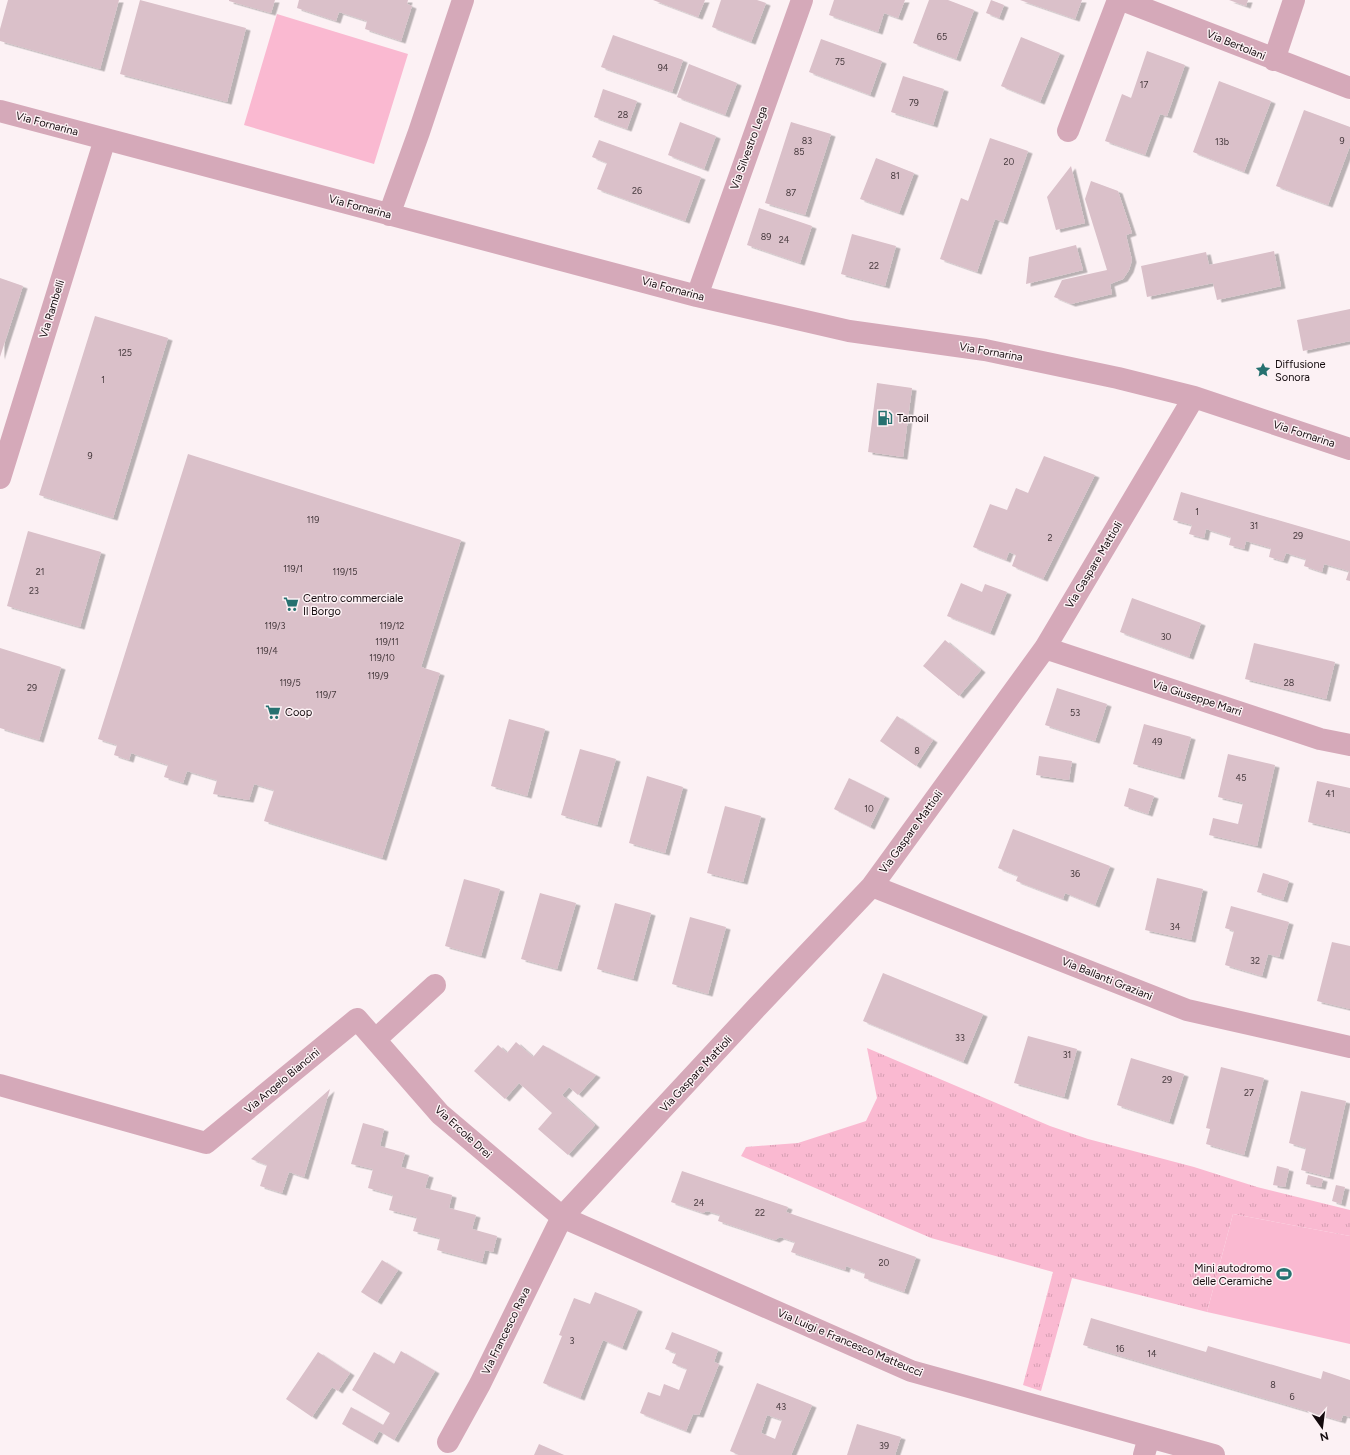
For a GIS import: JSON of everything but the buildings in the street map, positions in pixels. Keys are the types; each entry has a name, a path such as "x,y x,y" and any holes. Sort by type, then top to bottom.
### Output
{"street":[{"path":"389,215 417,139 463,0"},
{"name":"Via Silvestro Lega","path":"697,296 802,0"},
{"path":"1068,131 1118,0"},
{"name":"Via Bertolani","path":"1122,0 1274,60 1350,88"},
{"path":"1274,60 1294,0"},
{"name":"Via Fornarina","path":"0,111 697,296 849,331 985,350 1118,378 1194,397 1350,449"},
{"name":"Via Rambelli","path":"0,478 105,139"},
{"name":"Via Gaspare Mattioli","path":"562,1217 872,886 1045,648 1194,397"},
{"name":"Via Giuseppe Marri","path":"1045,648 1320,739 1350,744"},
{"name":"Via Ballanti Graziani","path":"872,886 1186,1010 1350,1047"},
{"path":"376,1040 436,985"},
{"name":"Via Ercole Drei","path":"358,1019 440,1114 562,1217"},
{"name":"Via Angelo Biancini","path":"0,1085 206,1143 358,1019"},
{"name":"Via Francesco Rava","path":"448,1442 480,1384 562,1217"},
{"name":"Via Luigi e Francesco Matteucci","path":"562,1217 911,1371 1147,1446 1214,1455"}],"green space":[{"path":"277,14 408,54 374,164 244,125"},
{"path":"867,1048 1050,1126 1088,1139 1194,1167 1257,1187 1350,1210 1350,1236 1233,1214 1207,1312 1072,1278 1041,1391 1023,1385 1053,1272 931,1238 741,1156 746,1147 798,1143 866,1121 877,1098"},
{"name":"Mini autodromo delle Ceramiche","path":"1233,1214 1350,1236 1350,1344 1207,1312"}],"place":[{"name":"Diffusione Sonora","path":"1263,370"},
{"name":"Tamoil","path":"885,418"},
{"name":"Centro commerciale Il Borgo","path":"291,604"},
{"name":"Coop","path":"273,712"},
{"name":"Mini autodromo delle Ceramiche","path":"1284,1274"}]}
